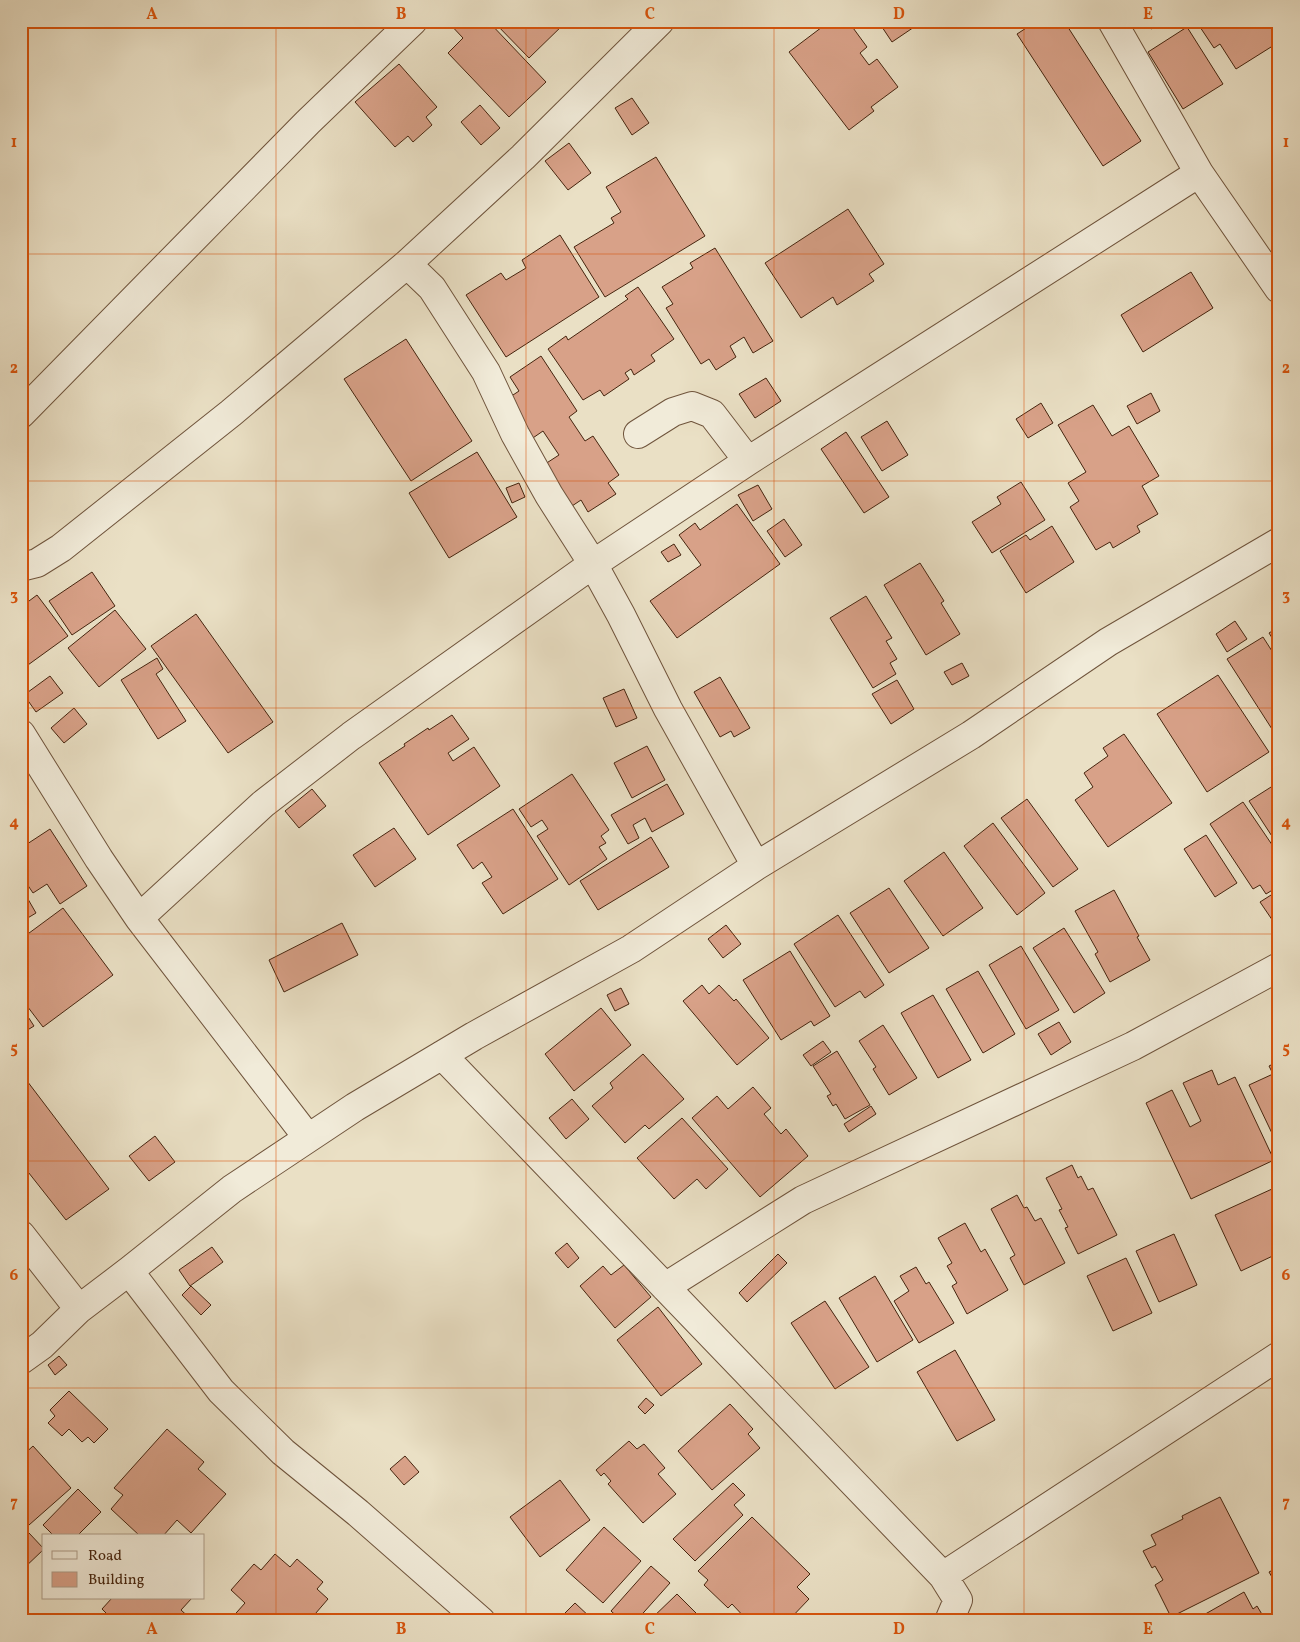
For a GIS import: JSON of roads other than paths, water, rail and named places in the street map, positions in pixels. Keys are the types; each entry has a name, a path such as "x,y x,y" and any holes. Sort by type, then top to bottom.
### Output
{"street":[{"path":"21,414 308,122 413,21"},
{"path":"21,567 37,563 61,548 231,413 407,264 523,157 660,21"},
{"path":"1112,21 1199,172 1279,289"},
{"path":"139,918 263,804 299,775 350,736 593,564 748,461 1199,172"},
{"path":"407,264 432,288 486,372 515,434 549,495 593,564 668,709 756,866"},
{"path":"638,434 673,412 692,406 712,414 748,461"},
{"path":"21,1360 42,1345 79,1309 232,1189 355,1107 442,1055 631,949 756,866 971,735 1108,642 1279,542"},
{"path":"21,734 139,918 308,1138"},
{"path":"665,1287 803,1200 1133,1046 1279,967"},
{"path":"442,1055 943,1576 958,1600 949,1621"},
{"path":"21,1235 79,1309"},
{"path":"129,1271 221,1391 283,1452 358,1513 481,1621"},
{"path":"943,1576 1279,1356"}]}
